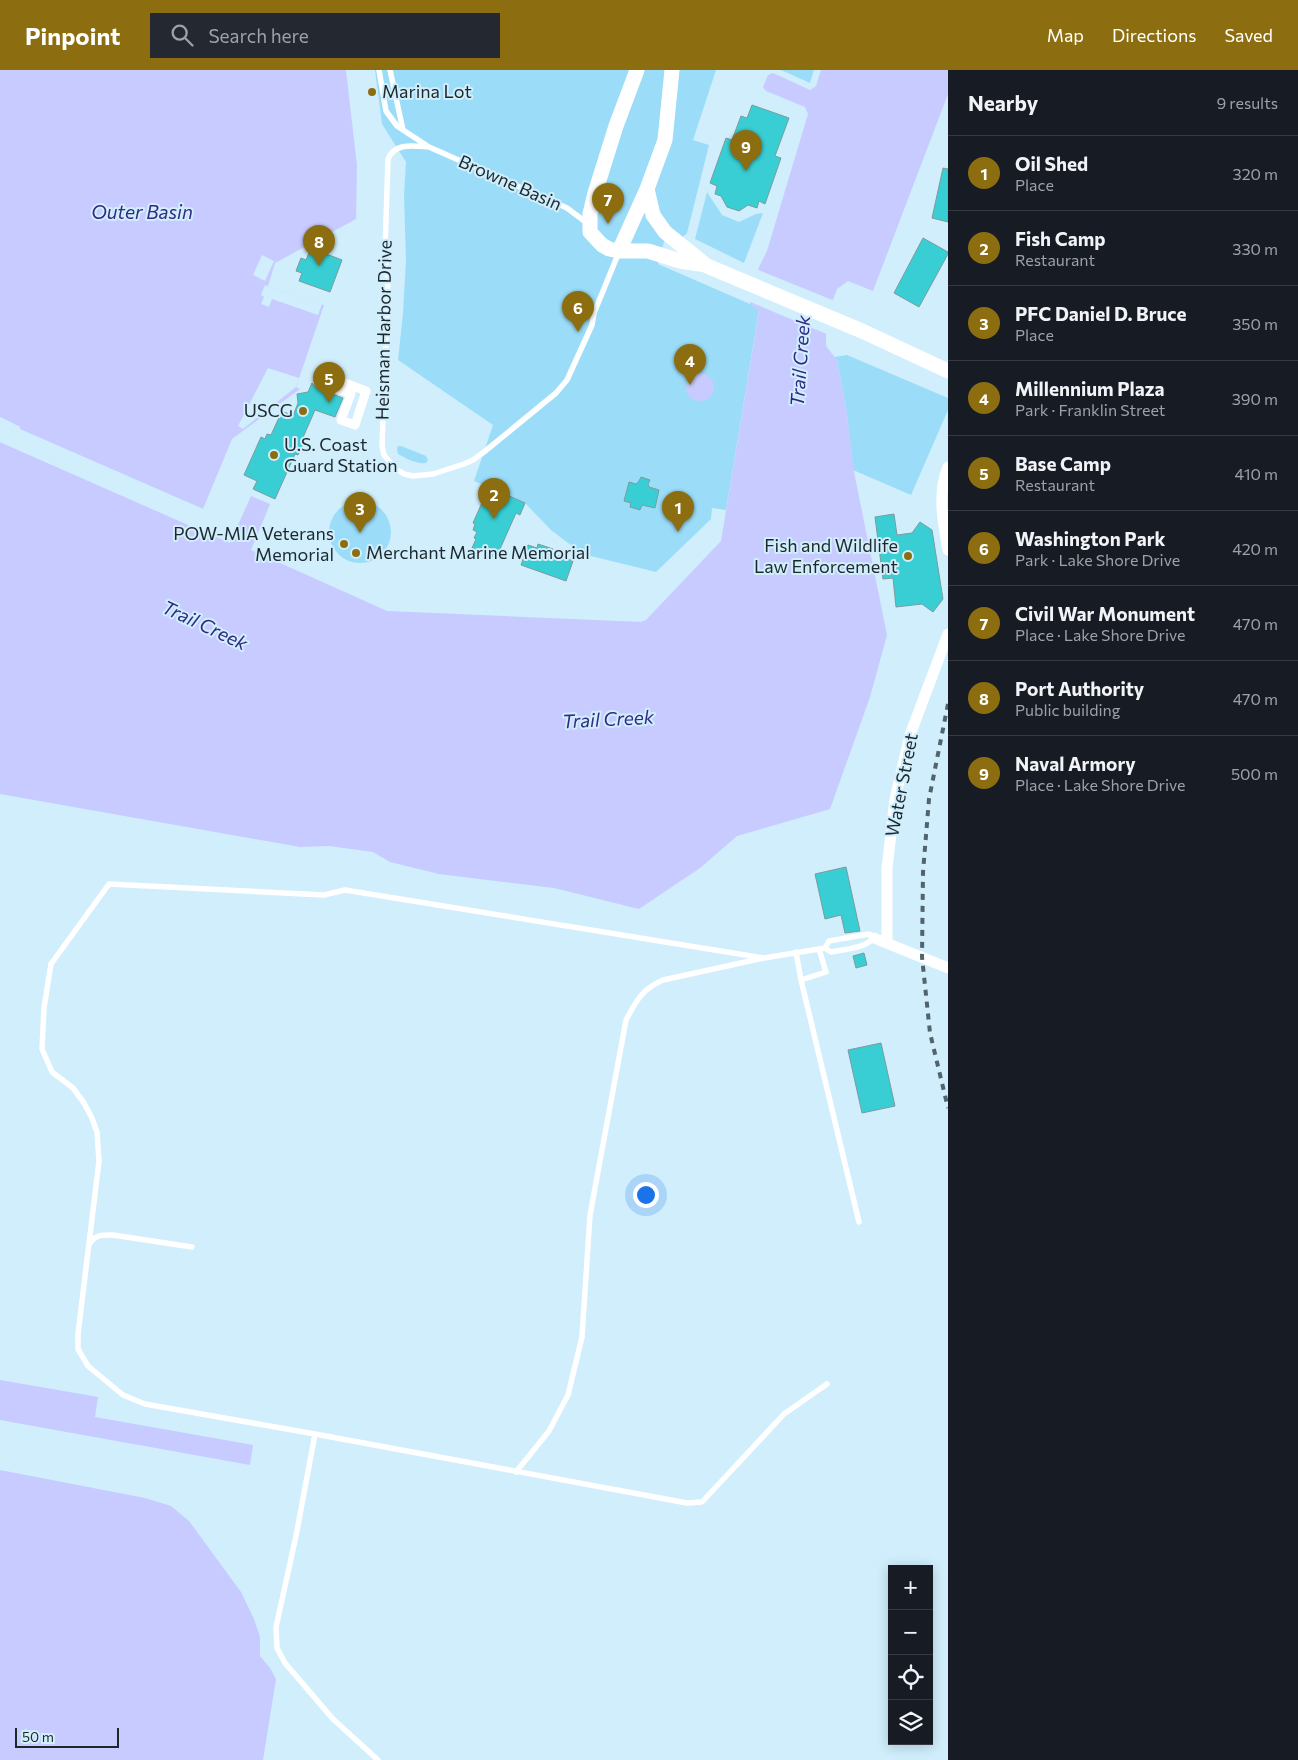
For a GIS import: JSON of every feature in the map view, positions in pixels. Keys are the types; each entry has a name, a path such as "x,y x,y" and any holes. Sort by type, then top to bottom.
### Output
{"street":[{"path":"637,70 616,126 595,193 589,224 590,232 602,246 619,251 648,252 707,266 948,371"},
{"path":"619,251 647,189 665,140 672,70"},
{"path":"647,189 653,215 665,232 707,266"},
{"path":"321,374 366,391 355,425 341,420 351,394 318,382 321,374"},
{"path":"948,467 942,480 944,528 948,550"},
{"name":"Water Street","path":"887,942 887,868 895,800 910,734 948,634"},
{"path":"874,938 948,968"}],"lane":[{"path":"379,70 386,111 397,126 429,147"},
{"path":"390,70 403,130"},
{"name":"Heisman Harbor Drive","path":"429,147 405,146 393,151 388,159 385,251 388,278 382,446 384,456 396,469 404,474 422,476 433,474 474,460 562,387 573,369 592,325 594,313 619,251"},
{"name":"Browne Basin","path":"429,147 567,208 589,224"},
{"path":"764,958 345,890 324,895 109,884 51,964 44,1008 42,1049 52,1072 73,1088 84,1103 97,1132 99,1161 78,1334 78,1349 88,1366 106,1382 123,1395 145,1404 687,1503 702,1502 784,1414 826,1384"},
{"path":"516,1472 549,1431 568,1395 582,1337 590,1215 626,1020 636,1002 649,986 673,978 796,952 822,948 831,952 854,948 867,944 874,938 869,934 829,941 822,948"},
{"path":"801,980 826,972 822,948"},
{"path":"796,952 859,1222"},
{"path":"89,1245 93,1239 102,1235 113,1235 192,1247"},
{"path":"315,1434 296,1536 276,1627 277,1648 285,1663 333,1719 378,1760"}],"shaded area":[{"path":"375,70 716,70 693,140 709,145 687,233 683,237 668,227 658,264 750,304 759,310 726,510 712,508 711,519 656,572 591,556 572,546 551,530 525,503 474,481 493,425 398,360 406,260 404,196 406,162 382,124"},
{"path":"781,70 814,70 810,83"},
{"path":"707,192 722,215 739,222 756,214 763,213 744,263 695,239"},
{"path":"847,355 948,398 948,410 911,495 853,470 847,414 837,360 834,357"},
{"path":"398,446 426,456 428,460 426,463 422,463 408,459 398,454"},
{"path":"354,501 366,501 382,510 389,520 391,532 389,544 382,554 366,563 354,563 343,558 334,549 329,538 329,526 334,515 343,506"}],"water":[{"name":"Outer Basin","path":"0,70 346,70 357,166 356,219 275,263 268,286 324,305 296,387 300,389 232,439 203,509 19,429 20,427 0,417"},
{"name":"Trail Creek","path":"821,70 948,70 948,94 873,291 848,281 837,289 826,319 826,346 837,360 847,414 854,472 887,635 870,697 830,809 737,836 700,868 639,909 554,888 439,874 390,862 373,852 329,846 300,847 0,794 0,442 230,543 251,496 270,504 251,550 387,611 641,622 646,620 721,541 759,311 750,304 759,267 767,251 808,114 805,107 766,91 763,87 768,75 773,73 810,90 816,86"},
{"path":"700,373 710,377 714,387 710,397 700,401 690,397 686,387 690,377"},
{"path":"0,1380 98,1397 95,1417 253,1445 250,1465 0,1420"},
{"path":"0,1470 145,1498 171,1506 189,1521 241,1592 260,1637 260,1656 276,1679 263,1760 0,1760"}],"pier":[{"path":"262,255 274,261 265,281 253,275"},
{"path":"756,269 835,301 829,319 829,335 748,301"},
{"path":"265,285 322,304 318,315 272,299 269,307 261,304 264,297 261,295"},
{"path":"268,368 299,378 296,387 243,429 238,426"},
{"path":"0,417 20,427 20,429 203,509 202,511 18,431 17,428 0,420"},
{"path":"0,440 196,526 195,528 0,442"}],"building":[{"path":"752,105 789,118 775,156 781,158 765,204 759,201 757,208 748,205 739,211 727,207 721,196 715,194 717,186 710,183 726,138 732,140 741,116 747,118"},
{"path":"943,168 948,169 948,222 932,218"},
{"path":"923,238 948,252 948,254 919,307 894,293"},
{"path":"311,248 342,260 330,292 299,281 302,273 296,271 301,258 306,260"},
{"name":"U.S. Coast Guard Station","path":"312,383 316,388 343,398 335,417 315,410 301,442 304,443 298,455 295,454 275,499 253,489 257,481 244,475 261,437 265,439 267,434 271,435 282,411 293,416 298,403 297,394 308,392"},
{"path":"641,477 650,480 649,487 659,490 655,508 642,505 640,510 630,507 631,503 624,501 629,482 636,484"},
{"path":"489,487 525,503 520,515 516,513 496,558 472,548 477,532 473,530 475,524 473,523"},
{"name":"Fish and Wildlife Law Enforcement","path":"894,514 897,535 912,533 920,522 932,530 943,599 933,612 922,604 896,607 893,578 883,579 875,517"},
{"path":"538,544 553,549 551,553 573,561 566,581 521,565 528,545 537,548"},
{"path":"846,867 860,931 845,933 841,915 825,919 815,874"},
{"path":"864,953 867,965 856,968 853,956"},
{"path":"881,1043 895,1106 862,1113 848,1050"}],"railway":[{"path":"948,704 929,799 923,872 922,957 930,1033 948,1108"}],"place":[{"name":"Marina Lot","path":"372,92"},
{"name":"Naval Armory","path":"746,171"},
{"name":"Civil War Monument","path":"608,224"},
{"name":"Port Authority","path":"319,266"},
{"name":"Washington Park","path":"578,332"},
{"name":"Millennium Plaza","path":"690,385"},
{"name":"Base Camp","path":"329,403"},
{"name":"USCG","path":"303,411"},
{"name":"U.S. Coast Guard Station","path":"274,455"},
{"name":"Fish Camp","path":"494,519"},
{"name":"Oil Shed","path":"678,532"},
{"name":"PFC Daniel D. Bruce","path":"360,533"},
{"name":"POW-MIA Veterans Memorial","path":"344,544"},
{"name":"Merchant Marine Memorial","path":"356,553"},
{"name":"Fish and Wildlife Law Enforcement","path":"908,556"}]}
